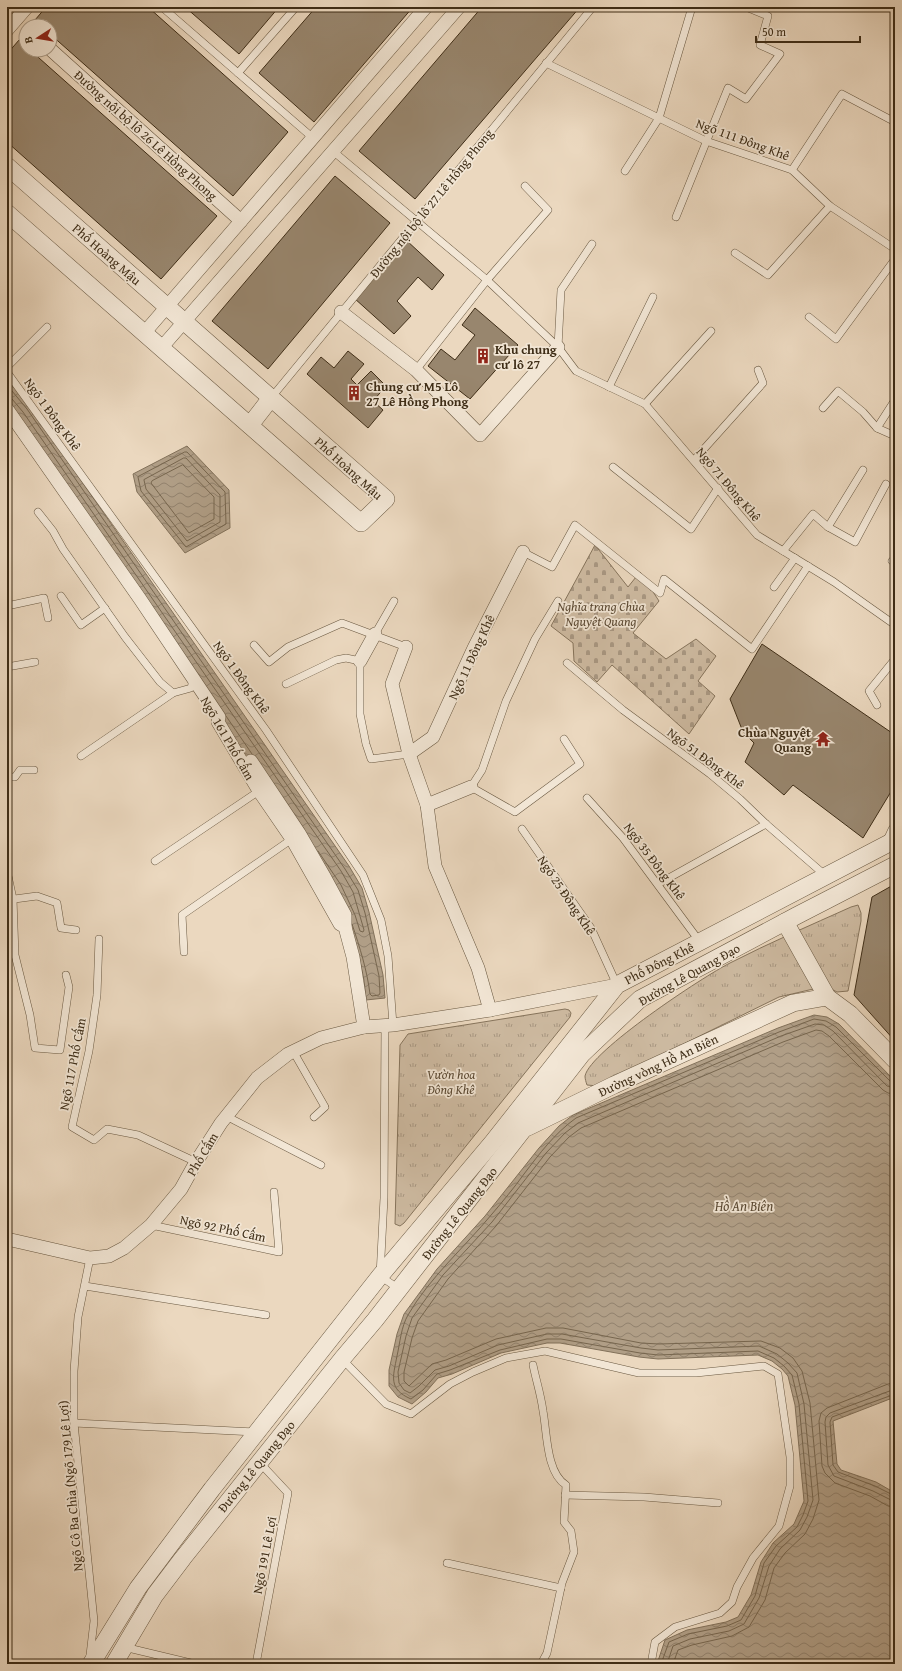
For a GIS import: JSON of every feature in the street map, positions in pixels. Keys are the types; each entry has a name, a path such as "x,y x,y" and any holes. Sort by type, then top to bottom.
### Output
{"street":[{"path":"24,18 27,7"},
{"path":"145,332 426,7"},
{"path":"162,347 334,152 459,7"},
{"path":"7,30 18,25"},
{"name":"Đường nội bộ lô 26 Lê Hồng Phong","path":"58,55 241,221"},
{"name":"Phố Hoàng Mậu","path":"7,166 386,499 361,523 145,332 7,213"},
{"path":"341,312 416,370 480,435 558,348"},
{"path":"250,424 271,398"},
{"name":"Ngõ 161 Phố Cấm","path":"7,409 140,599 193,680 219,717 223,719 248,764 259,791 296,836"},
{"name":"Ngõ 11 Đông Khê","path":"409,754 433,738 474,648 522,552"},
{"path":"360,661 375,634"},
{"path":"406,647 392,684 409,754 427,805 435,866 478,968 490,1010"},
{"path":"248,764 296,836 345,915 345,927 353,957 364,1027"},
{"path":"427,805 471,787"},
{"name":"Phố Đông Khê","path":"389,1025 490,1010 617,985 894,842"},
{"name":"Đường Lê Quang Đạo","path":"114,1664 155,1595 259,1462 399,1289 582,1054 640,999 895,865"},
{"path":"785,922 827,997 850,1014 895,1060"},
{"path":"617,985 640,999"},
{"name":"Đường Lê Quang Đạo","path":"90,1664 138,1588 258,1432 380,1276 492,1143 617,985"},
{"name":"Đường vòng Hồ An Biên","path":"492,1143 525,1129 614,1085 793,1003 827,997"},
{"name":"Phố Cấm","path":"7,1240 90,1258 109,1256 124,1248 151,1225 181,1189 196,1162 226,1116 257,1078 288,1054 321,1038 364,1027 389,1025"}],"lane":[{"path":"162,7 313,138"},
{"path":"238,73 296,7"},
{"path":"625,171 659,118 692,7"},
{"path":"676,217 728,88 746,99 780,54 760,45 768,16 746,7"},
{"name":"Đường nội bộ lô 27 Lê Hồng Phong","path":"271,398 592,8"},
{"name":"Ngõ 111 Đông Khê","path":"546,63 706,141 792,170 830,206 895,249"},
{"path":"792,170 842,94 895,122"},
{"name":"Ngõ 71 Đông Khê","path":"334,152 487,280 558,348 576,370 645,404 757,535 808,566 895,625"},
{"path":"416,370 487,280 548,210 525,186"},
{"path":"735,253 768,275 830,206"},
{"path":"558,348 561,290 592,244"},
{"path":"809,317 836,339 895,259"},
{"path":"609,387 653,297"},
{"path":"7,367 47,327"},
{"path":"645,404 711,331"},
{"path":"694,460 763,383 758,370"},
{"name":"Ngõ 1 Đông Khê","path":"7,372 261,724 326,818 363,876 381,920 388,956 389,1025 384,1198 380,1276"},
{"path":"823,408 838,391 863,412 877,428 895,436"},
{"path":"877,428 895,400"},
{"path":"613,467 691,529 718,488"},
{"path":"828,528 863,470"},
{"path":"783,551 813,514 828,528 854,542 886,484"},
{"path":"38,512 53,531 125,637 160,682 172,693"},
{"path":"522,552 552,567 575,525 660,593 664,579 752,649 808,566"},
{"path":"774,587 795,558"},
{"path":"61,596 80,625 105,608"},
{"path":"7,606 44,598 48,618"},
{"path":"375,634 394,601"},
{"path":"558,601 535,638 506,701 482,770 471,787 515,812 580,764 564,739"},
{"path":"254,645 269,662 288,647 342,623 375,634 406,647"},
{"path":"286,684 336,660 346,658 360,661 360,714 366,744 371,759 409,754"},
{"path":"877,705 868,691 895,659"},
{"path":"7,667 35,662"},
{"name":"Ngõ 51 Đông Khê","path":"567,663 623,710 722,784 826,876"},
{"path":"81,756 172,693 191,688 193,680"},
{"path":"7,777 15,777 20,770 34,770"},
{"path":"155,861 259,791"},
{"name":"Ngõ 35 Đông Khê","path":"587,798 623,838 700,942"},
{"path":"658,884 766,824"},
{"name":"Ngõ 25 Đông Khê","path":"522,829 591,928 617,985"},
{"path":"184,952 182,915 296,836"},
{"path":"7,871 15,954 30,1015 35,1048 60,1050 69,987 66,975"},
{"path":"10,899 37,896 56,903 61,928 76,930"},
{"name":"Ngõ 117 Phố Cấm","path":"98,939 97,995 90,1044 72,1127 94,1140 107,1129 138,1135 196,1162"},
{"path":"293,1051 325,1107 314,1118"},
{"path":"226,1116 321,1165"},
{"name":"Ngõ 92 Phố Cấm","path":"151,1225 279,1252 274,1192"},
{"name":"Ngõ Cô Ba Chìa (Ngõ 179 Lê Lợi)","path":"90,1258 78,1317 74,1363 74,1423 94,1621 90,1664"},
{"path":"380,1276 399,1289"},
{"path":"85,1286 266,1315"},
{"path":"342,1358 386,1404 411,1414 450,1384 473,1372 506,1358 545,1351 639,1373 696,1373 764,1366 778,1374 790,1457 790,1486 779,1526 753,1558 737,1587 732,1602 720,1613 674,1627 655,1642 650,1664"},
{"path":"532,1365 543,1411 547,1450 559,1481 566,1485 564,1522 571,1531 574,1552 561,1588 547,1653 541,1664"},
{"path":"74,1423 258,1432"},
{"name":"Ngõ 191 Lê Lợi","path":"256,1664 288,1493 259,1462"},
{"path":"566,1495 644,1497 718,1503"},
{"path":"447,1562 561,1588"},
{"path":"124,1647 195,1664"}],"green space":[{"name":"Nghĩa trang Chùa Nguyệt Quang","path":"595,545 628,587 640,572 659,601 633,633 666,659 696,639 716,656 698,681 715,696 689,734 612,665 597,682 574,661 573,643 551,626"},
{"path":"858,905 861,913 861,921 848,991 837,992 826,986 779,997 598,1086 587,1085 585,1076 592,1064 606,1050 626,1033 674,998 730,963 790,934"},
{"name":"Vườn hoa Đông Khê","path":"565,1009 569,1010 571,1013 570,1017 404,1223 400,1226 395,1224 400,1045 408,1034"}],"water":[{"path":"7,379 30,407 349,866 362,888 369,912 383,975 385,998 366,1000 359,956 186,672 7,420"},
{"path":"187,446 229,490 230,528 185,553 137,492 133,474"},
{"name":"Hồ An Biên","path":"814,1015 827,1017 839,1024 895,1081 895,1397 833,1421 837,1464 841,1470 876,1482 895,1493 895,1664 657,1664 665,1640 687,1630 726,1622 738,1617 751,1595 761,1562 773,1543 794,1524 804,1501 795,1405 788,1376 772,1361 758,1355 658,1359 560,1343 547,1343 501,1353 452,1374 438,1378 426,1392 412,1404 398,1397 389,1386 389,1370 397,1334 404,1314 437,1269 485,1216 539,1148 559,1126 573,1115 778,1028"}],"building":[{"path":"46,7 148,7 288,132 233,196 58,41 58,18 37,18"},
{"path":"185,7 279,7 239,54"},
{"path":"316,7 413,7 314,122 259,73"},
{"path":"482,7 580,7 415,199 359,151"},
{"path":"18,41 18,58 39,58 217,216 161,279 7,142 7,54"},
{"path":"335,176 390,223 268,369 212,321"},
{"path":"406,240 444,275 432,290 418,277 397,301 411,316 394,334 354,298"},
{"name":"Khu chung cư lô 27","path":"475,308 518,345 470,399 428,366 441,349 455,360 475,335 462,325"},
{"name":"Chung cư M5 Lô 27 Lê Hồng Phong","path":"348,351 364,364 351,379 357,385 371,371 386,386 373,401 383,410 368,428 307,374 321,357 334,368"},
{"name":"Chùa Nguyệt Quang","path":"762,644 895,735 895,785 863,838 793,785 784,795 745,762 754,743 743,732 730,699"},
{"path":"895,884 895,1041 854,995 872,897"}],"place":[{"name":"Khu chung cư lô 27","path":"483,356"},
{"name":"Chung cư M5 Lô 27 Lê Hồng Phong","path":"354,393"},
{"name":"Chùa Nguyệt Quang","path":"823,739"}]}
